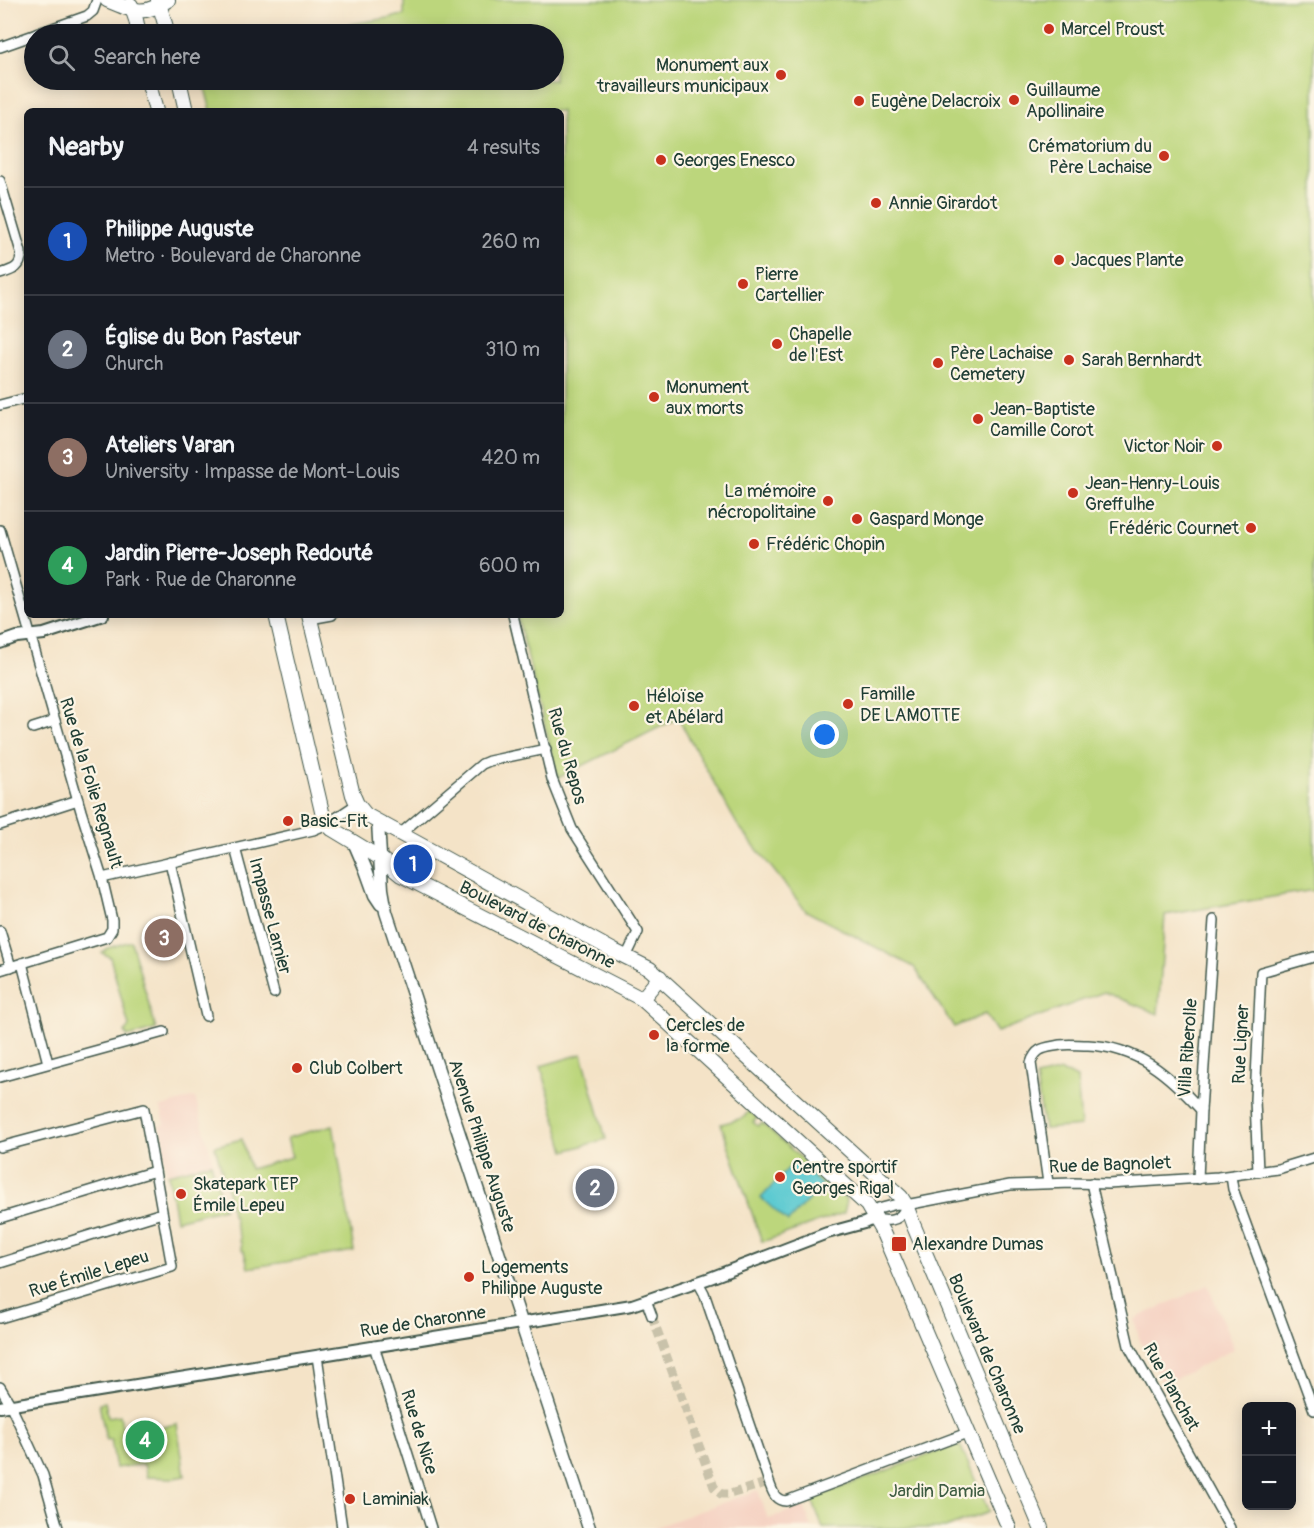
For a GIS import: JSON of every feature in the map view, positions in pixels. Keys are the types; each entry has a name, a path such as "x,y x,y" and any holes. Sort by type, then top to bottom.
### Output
{"main road":[{"path":"107,0 131,5 140,12 162,2 166,24"},
{"path":"131,5 136,24"},
{"path":"151,90 155,108"},
{"path":"181,90 185,108"},
{"path":"277,618 323,816 327,824"},
{"path":"309,618 357,804"},
{"name":"Boulevard de Charonne","path":"357,804 366,815 378,822 650,969 894,1190 906,1205 1041,1528"},
{"name":"Avenue Philippe Auguste","path":"378,822 382,889 386,912 589,1528"},
{"name":"Boulevard de Charonne","path":"327,824 380,858 401,875 642,999 862,1200 883,1233 1008,1528"},
{"name":"Avenue Philippe Auguste","path":"354,842 375,895 386,912"},
{"path":"642,999 660,977"}],"street":[{"path":"65,24 87,16 93,11 98,0"},
{"path":"0,47 24,39"},
{"path":"0,181 21,258 16,269 0,274"},
{"path":"0,405 24,399"},
{"name":"Rue de la Folie Regnault","path":"0,530 24,611"},
{"name":"Rue de la Folie Regnault","path":"0,970 106,937 112,929 102,878 26,618"},
{"path":"0,643 17,637 44,634 95,618"},
{"name":"Rue du Repos","path":"514,618 552,779 572,829 638,932 626,957"},
{"path":"33,728 55,721"},
{"path":"400,834 482,764 546,749"},
{"path":"0,825 78,800"},
{"path":"102,878 313,830 327,824 357,804"},
{"name":"Impasse Lamier","path":"234,848 274,993"},
{"path":"170,862 206,1016"},
{"name":"Villa Riberolle","path":"1198,1179 1214,920"},
{"path":"0,931 12,966"},
{"name":"Rue Ligner","path":"1258,1172 1255,1100 1261,972 1314,957"},
{"path":"22,963 48,1063"},
{"path":"0,1077 164,1032"},
{"path":"1048,1184 1031,1063 1034,1055 1044,1048 1066,1044 1095,1046 1116,1049 1137,1056 1153,1065 1201,1110"},
{"name":"Rue Émile Lepeu","path":"0,1147 144,1109 172,1267 0,1318"},
{"name":"Rue de Bagnolet","path":"906,1205 1010,1185 1108,1184 1231,1176 1295,1165 1314,1158"},
{"path":"0,1218 155,1171"},
{"path":"1231,1176 1233,1189 1314,1410"},
{"name":"Rue Planchat","path":"1091,1184 1129,1346 1230,1528"},
{"name":"Rue de Charonne","path":"5,1405 632,1305 827,1233 875,1218 884,1221 895,1218 901,1215 906,1205"},
{"path":"0,1263 162,1213"},
{"path":"698,1282 704,1293 769,1482 778,1499 786,1501 968,1432"},
{"path":"646,1300 652,1316"},
{"name":"Rue de Nice","path":"374,1346 431,1528"},
{"path":"317,1356 342,1528"},
{"path":"0,1388 5,1405 43,1475 58,1528"}],"shaded area":[{"path":"195,1097 213,1162 167,1173 162,1144 165,1143 159,1126 165,1124 159,1108"},
{"path":"1208,1285 1234,1349 1163,1385 1140,1341 1134,1319"},
{"path":"758,1490 768,1519 804,1506 812,1528 653,1528"}],"green space":[{"name":"Père Lachaise Cemetery","path":"404,0 1314,0 1314,891 1165,915 1158,1014 1104,992 997,1032 985,1014 954,1027 914,967 806,911 737,824 678,718 558,778 518,618 564,618 564,108 210,108 206,90 564,90 564,24 353,24 404,15"},
{"path":"131,941 156,1029 128,1037 125,1033 129,1026 110,957 102,953 108,948"},
{"path":"582,1054 606,1139 565,1151 541,1066"},
{"path":"1061,1071 1077,1078 1081,1126 1044,1129 1036,1077"},
{"name":"Centre sportif Georges Rigal","path":"749,1111 757,1118 753,1122 758,1126 762,1123 847,1200 844,1213 762,1242 721,1124 743,1118"},
{"path":"333,1125 354,1251 248,1268 229,1205 215,1146 242,1139 250,1169 292,1157 287,1138"},
{"path":"211,1163 224,1208 176,1220 168,1174"},
{"path":"105,1402 108,1417 120,1415 123,1433 177,1424 185,1476 147,1477 144,1464 116,1468 111,1439 106,1440 99,1403"},
{"name":"Jardin Damia","path":"956,1445 961,1447 989,1512 945,1528 823,1528 813,1502 815,1497"}],"water":[{"path":"795,1161 822,1185 788,1222 761,1198"}],"tunnel":[{"path":"652,1316 714,1487 721,1494 730,1494 769,1482"}],"place":[{"name":"Marcel Proust","path":"1049,29"},
{"name":"Monument aux travailleurs municipaux","path":"781,75"},
{"name":"Guillaume Apollinaire","path":"1014,100"},
{"name":"Eugène Delacroix","path":"859,101"},
{"name":"Crématorium du Père Lachaise","path":"1164,156"},
{"name":"Georges Enesco","path":"661,160"},
{"name":"Annie Girardot","path":"876,203"},
{"name":"Jacques Plante","path":"1059,260"},
{"name":"Pierre Cartellier","path":"743,284"},
{"name":"Chapelle de l'Est","path":"777,344"},
{"name":"Sarah Bernhardt","path":"1069,360"},
{"name":"Père Lachaise Cemetery","path":"938,363"},
{"name":"Monument aux morts","path":"654,397"},
{"name":"Jean-Baptiste Camille Corot","path":"978,419"},
{"name":"Victor Noir","path":"1217,446"},
{"name":"Jean-Henry-Louis Greffulhe","path":"1073,493"},
{"name":"La mémoire nécropolitaine","path":"828,501"},
{"name":"Gaspard Monge","path":"857,519"},
{"name":"Frédéric Cournet","path":"1251,528"},
{"name":"Frédéric Chopin","path":"754,544"},
{"name":"Famille DE LAMOTTE","path":"848,704"},
{"name":"Héloïse et Abélard","path":"634,706"},
{"name":"Basic-Fit","path":"288,821"},
{"name":"Philippe Auguste","path":"413,864"},
{"name":"Ateliers Varan","path":"164,938"},
{"name":"Cercles de la forme","path":"654,1035"},
{"name":"Club Colbert","path":"297,1068"},
{"name":"Centre sportif Georges Rigal","path":"780,1177"},
{"name":"Église du Bon Pasteur","path":"595,1188"},
{"name":"Skatepark TEP Émile Lepeu","path":"181,1194"},
{"name":"Alexandre Dumas","path":"899,1244"},
{"name":"Logements Philippe Auguste","path":"469,1277"},
{"name":"Jardin Pierre-Joseph Redouté","path":"145,1440"},
{"name":"Laminiak","path":"350,1499"}]}
